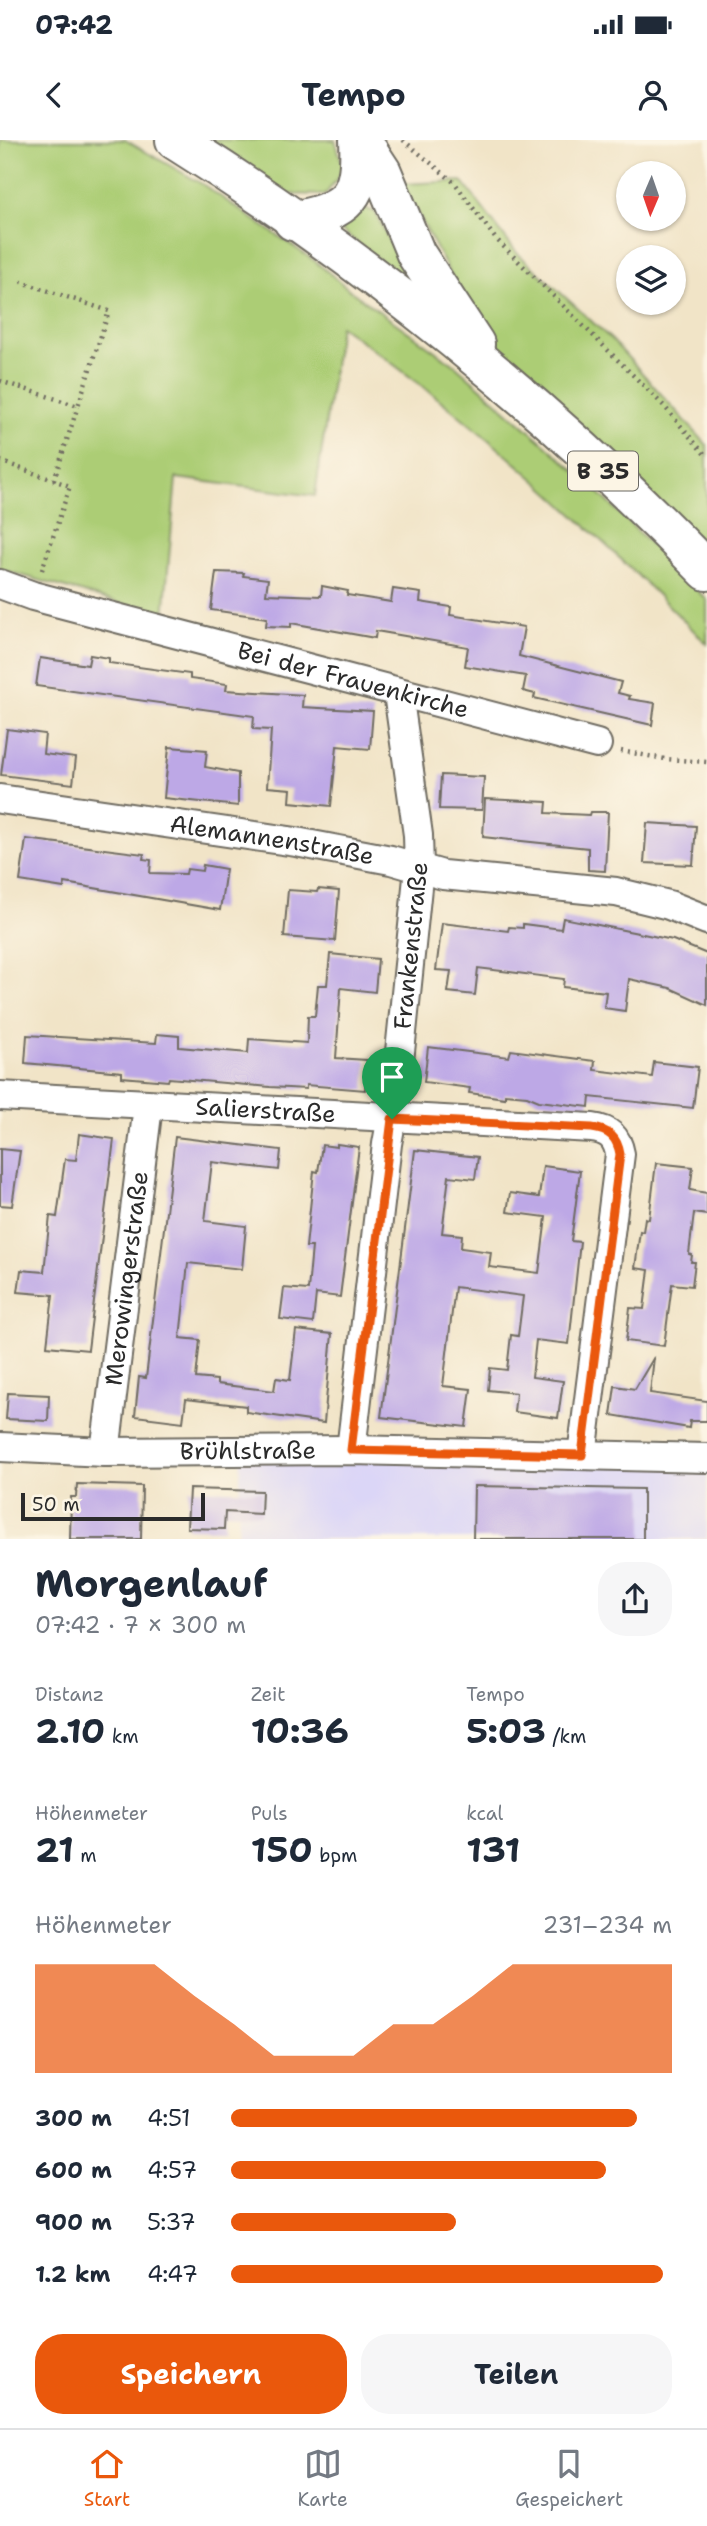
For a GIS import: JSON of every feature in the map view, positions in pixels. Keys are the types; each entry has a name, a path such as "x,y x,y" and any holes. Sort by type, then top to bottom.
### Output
{"main road":[{"name":"B 35","path":"175,140 293,221 423,317 495,375 647,511 707,571"},
{"path":"293,221 326,215 344,204 356,190 361,172 360,140"},
{"path":"360,140 382,172 416,254 495,375"}],"street":[{"name":"Bei der Frauenkirche","path":"0,584 33,596 597,744"},
{"name":"Frankenstraße","path":"351,1450 392,1119 419,868 418,835 398,693"},
{"name":"Alemannenstraße","path":"0,799 296,842 443,875 616,892 669,905 707,919"},
{"name":"Salierstraße","path":"0,1096 592,1128 601,1129 614,1137 620,1154 582,1455"},
{"name":"Merowingerstraße","path":"105,1452 148,1106"},
{"name":"Brühlstraße","path":"0,1447 105,1452 351,1450 707,1458"}],"path":[{"path":"403,140 455,183 495,239 664,406 707,457"},
{"path":"19,281 109,311 54,480"},
{"path":"0,381 78,406"},
{"path":"0,461 71,486 33,596"},
{"path":"597,744 665,759 707,762"}],"shaded area":[{"path":"241,1451 707,1458 707,1539 238,1539"}],"green space":[{"path":"0,140 125,140 202,184 316,262 352,292 456,366 592,486 707,600 707,644 531,476 438,398 340,326 315,496 176,478 164,616 0,569"},
{"path":"200,140 335,140 344,169 325,195 284,194"},
{"path":"462,181 516,252 613,341 707,445 707,552 540,392 474,319 402,184"},
{"path":"364,208 375,212 408,277 406,281 341,230"}],"building":[{"path":"216,572 244,573 243,576 268,579 266,594 321,596 322,586 348,591 347,595 391,602 393,589 421,593 420,602 451,607 450,615 524,627 519,656 621,682 618,693 630,696 629,699 655,703 652,725 534,698 535,694 523,691 526,676 465,666 468,647 376,631 375,638 291,623 291,627 266,626 267,618 211,610"},
{"path":"90,655 109,658 109,663 190,674 190,679 227,684 226,690 303,695 302,707 373,711 370,749 337,746 331,806 290,802 291,789 267,787 271,730 253,729 254,716 36,686 40,658 88,665"},
{"path":"7,729 45,734 43,754 76,758 73,784 1,775"},
{"path":"169,747 207,750 205,767 238,773 238,806 164,798"},
{"path":"441,775 484,777 482,810 439,809"},
{"path":"485,799 547,802 546,813 589,815 590,812 608,812 605,871 588,870 588,848 483,837"},
{"path":"647,823 696,826 693,865 644,863"},
{"path":"26,839 144,854 143,859 151,860 150,873 186,874 187,869 202,871 203,865 226,869 220,910 65,883 64,888 20,881"},
{"path":"318,889 339,891 335,941 284,937 288,890 317,892"},
{"path":"563,918 673,940 707,954 707,1005 670,988 629,979 625,1011 604,1008 606,992 563,987 564,979 478,968 475,995 448,992 451,971 436,970 442,923 508,931 509,927 523,928 523,924 561,929"},
{"path":"330,954 378,959 375,992 341,988 336,1058 367,1060 365,1090 306,1085 306,1089 270,1087 169,1078 168,1081 122,1077 122,1072 25,1063 27,1035 156,1043 157,1034 179,1036 179,1047 248,1053 249,1039 307,1043 308,1016 315,1016 318,985 327,985"},
{"path":"428,1047 509,1057 511,1050 595,1061 594,1070 652,1077 654,1062 698,1067 693,1108 590,1097 589,1107 539,1101 527,1096 505,1094 505,1098 469,1093 470,1088 424,1082"},
{"path":"79,1134 114,1139 88,1350 47,1346 53,1295 18,1292 21,1270 44,1272 50,1216 57,1217 65,1159 76,1160"},
{"path":"175,1137 281,1150 279,1170 212,1162 205,1221 246,1226 242,1269 188,1263 180,1338 200,1340 196,1378 217,1380 217,1384 274,1391 276,1378 290,1380 296,1330 332,1334 324,1423 246,1412 246,1406 186,1399 183,1422 135,1416 139,1377 146,1378"},
{"path":"337,1144 359,1147 340,1297 316,1294 313,1323 280,1319 284,1288 308,1290 312,1247 306,1247 314,1171 318,1172 322,1145 337,1147"},
{"path":"0,1149 20,1151 12,1206 0,1205"},
{"path":"415,1150 478,1157 475,1179 449,1176 442,1233 462,1235 461,1248 491,1252 489,1267 539,1273 546,1217 507,1212 510,1193 539,1197 543,1166 580,1171 571,1241 580,1242 569,1344 536,1340 532,1377 563,1381 558,1418 514,1412 516,1393 488,1390 490,1368 507,1370 511,1335 518,1336 523,1296 455,1287 443,1386 471,1389 466,1427 381,1417"},
{"path":"656,1163 693,1167 690,1190 707,1193 707,1215 694,1213 689,1254 692,1255 691,1262 695,1262 692,1286 672,1284 664,1346 626,1341 630,1308 644,1309 649,1270 635,1268 640,1231 643,1232 645,1218 649,1219"},
{"path":"654,1357 650,1393 707,1401 707,1421 690,1421 689,1428 611,1415 615,1386 635,1389"},
{"path":"8,1393 49,1395 48,1421 6,1419"},
{"path":"77,1484 142,1486 141,1539 70,1539 71,1497 76,1497"},
{"path":"474,1486 643,1489 643,1539 473,1539"},
{"path":"189,1489 262,1491 261,1514 225,1512 224,1529 187,1528"}],"route":[{"path":"392,1119 592,1128 608,1132 618,1144 620,1154 582,1455 351,1450 392,1119"}]}
